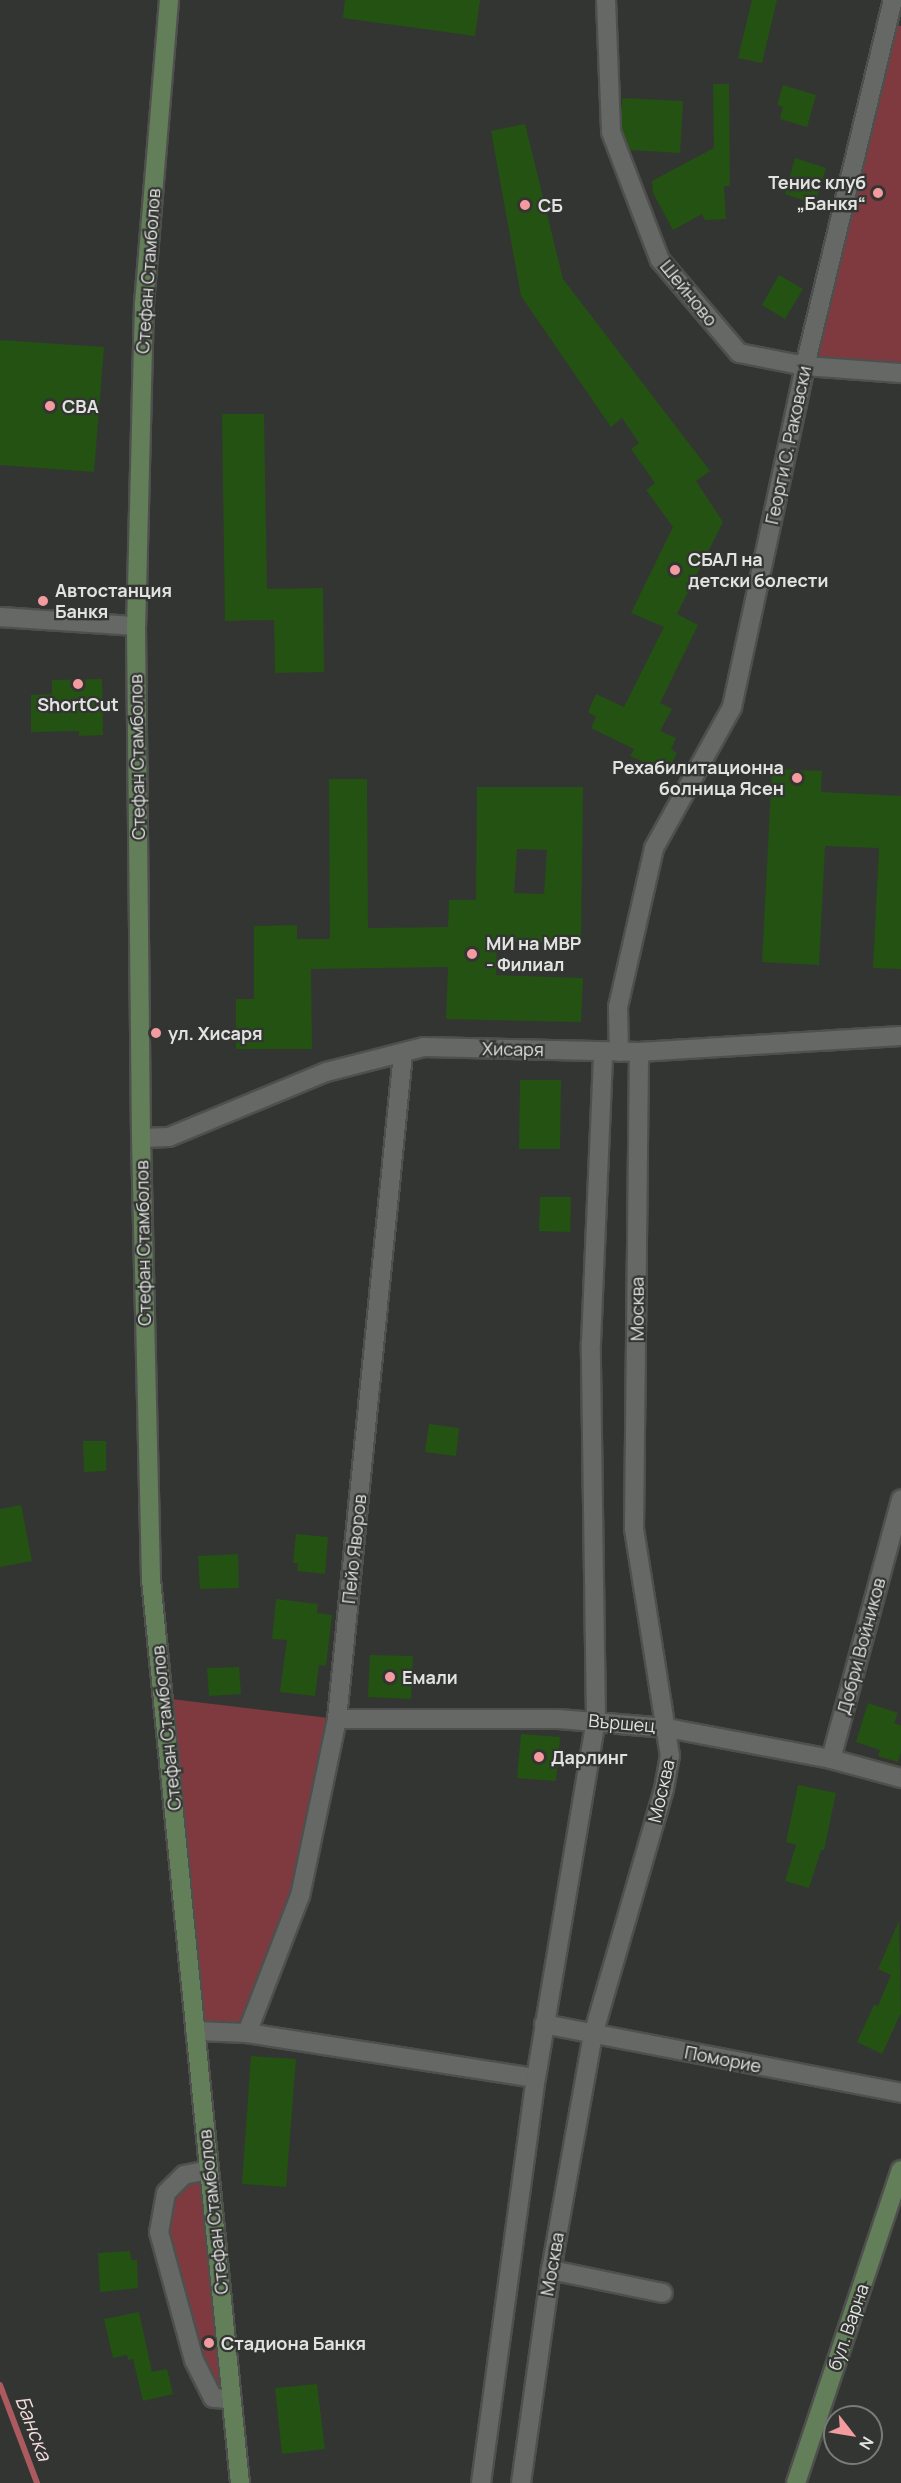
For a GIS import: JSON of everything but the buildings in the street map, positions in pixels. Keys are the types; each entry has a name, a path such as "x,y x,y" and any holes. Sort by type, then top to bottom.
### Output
{"street":[{"name":"Стефан Стамболов","path":"169,0 144,304 136,626 141,1138 151,1580 240,2483"},
{"name":"Шейново","path":"606,0 611,132 660,260 739,353 805,366 901,373"},
{"name":"Георги С. Раковски","path":"611,1052 618,1007 654,848 732,707 805,366 893,0"},
{"path":"0,617 136,626"},
{"name":"Хисаря","path":"141,1138 169,1137 326,1071 424,1047 639,1052 901,1036"},
{"path":"481,2483 544,2024 596,1720 591,1343 611,1052"},
{"name":"Москва","path":"520,2483 551,2270 593,2035 664,1789 670,1756 668,1728 634,1529 639,1052"},
{"name":"Пейо Яворов","path":"248,2033 300,1896 337,1719 403,1053"},
{"name":"Добри Войников","path":"831,1759 901,1499"},
{"name":"Вършец","path":"337,1719 596,1720 668,1728 831,1759 901,1778"},
{"name":"Поморие","path":"544,2024 901,2093"},
{"path":"195,2031 248,2033 536,2078"},
{"path":"209,2170 184,2175 166,2193 159,2232 194,2360 213,2398 232,2399"},
{"name":"бул. Варна","path":"796,2483 901,2170"},
{"path":"551,2270 663,2293"}],"shaded area":[{"name":"Тенис клуб „Банкя“","path":"896,25 901,26 901,367 815,360"},
{"path":"163,1698 337,1719 300,1896 247,2033 195,2031"},
{"path":"209,2170 232,2399 213,2398 159,2232 166,2193"}],"waterway":[{"name":"Банска","path":"0,2385 37,2483"}],"place":[{"name":"Тенис клуб „Банкя“","path":"878,193"},
{"name":"СБ","path":"525,205"},
{"name":"CBA","path":"50,406"},
{"name":"СБАЛ на детски болести","path":"675,570"},
{"name":"Автостанция Банкя","path":"43,601"},
{"name":"ShortCut","path":"78,684"},
{"name":"Рехабилитационна болница Ясен","path":"797,778"},
{"name":"МИ на МВР - Филиал","path":"472,954"},
{"name":"ул. Хисаря","path":"156,1033"},
{"name":"Емали","path":"390,1677"},
{"name":"Дарлинг","path":"539,1757"},
{"name":"Стадиона Банкя","path":"209,2343"}]}
